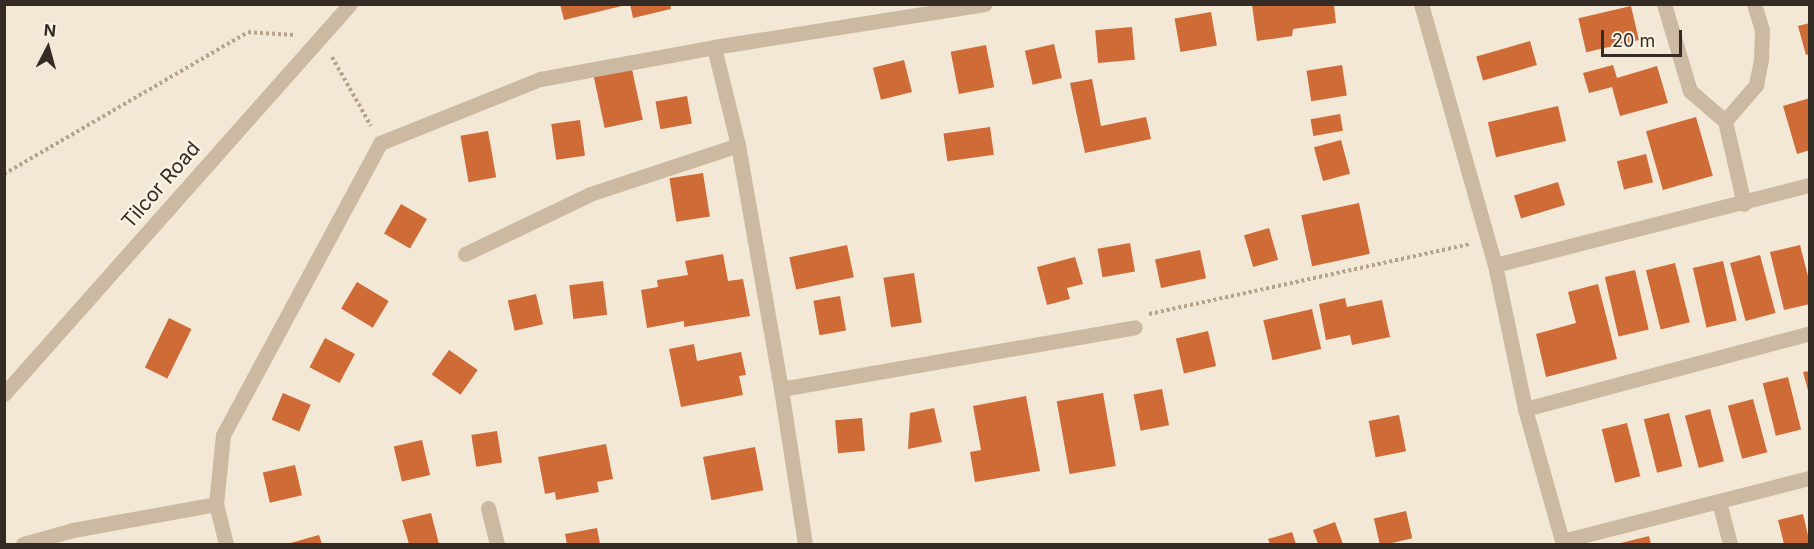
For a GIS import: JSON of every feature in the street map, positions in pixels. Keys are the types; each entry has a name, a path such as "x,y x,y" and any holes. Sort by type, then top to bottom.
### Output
{"street":[{"name":"Tilcor Road","path":"4,394 350,4"},
{"path":"226,544 216,504 223,435 380,143 540,80 714,47 985,4"},
{"path":"1420,4 1495,265 1525,409 1562,543 1809,478"},
{"path":"1664,4 1690,91 1725,121 1744,204"},
{"path":"1725,121 1756,86 1761,59 1762,30 1754,4"},
{"path":"714,47 738,145 781,389 805,544"},
{"path":"465,254 590,194 738,145"},
{"path":"1495,265 1744,204 1809,185"},
{"path":"781,389 1135,327"},
{"path":"1525,409 1809,333"},
{"path":"1719,502 1730,544"},
{"path":"23,544 73,530 216,504"},
{"path":"488,508 497,544"}],"path":[{"path":"4,174 248,32 320,36 380,143"},
{"path":"1135,327 1151,312 1487,240"}],"building":[{"path":"560,4 625,4 626,5 564,20"},
{"path":"630,4 670,4 671,9 633,18"},
{"path":"1252,5 1334,5 1336,23 1293,29 1292,36 1257,41"},
{"path":"1631,6 1639,40 1586,52 1578,18"},
{"path":"1211,12 1217,45 1180,52 1175,18"},
{"path":"1810,23 1810,54 1806,55 1798,26"},
{"path":"1132,27 1135,60 1098,63 1095,30"},
{"path":"1530,41 1537,65 1483,80 1476,56"},
{"path":"1054,44 1062,78 1033,85 1025,51"},
{"path":"986,45 994,87 959,94 951,52"},
{"path":"904,60 912,92 881,100 873,68"},
{"path":"1342,65 1347,96 1311,101 1306,71"},
{"path":"1613,65 1617,78 1657,66 1668,103 1620,116 1612,87 1589,93 1583,73"},
{"path":"632,69 643,120 605,128 594,77"},
{"path":"1092,79 1101,126 1146,117 1151,139 1085,153 1070,83"},
{"path":"687,96 692,124 660,129 655,102"},
{"path":"1810,98 1810,150 1797,154 1783,106"},
{"path":"1558,106 1566,141 1496,157 1488,122"},
{"path":"1340,114 1343,131 1313,136 1310,119"},
{"path":"1696,117 1713,176 1663,190 1646,131"},
{"path":"580,120 585,156 556,160 551,124"},
{"path":"990,127 994,155 947,161 943,134"},
{"path":"488,131 496,177 469,182 460,136"},
{"path":"1341,140 1350,174 1323,181 1314,147"},
{"path":"1646,154 1653,182 1624,189 1617,161"},
{"path":"703,173 710,216 676,222 669,178"},
{"path":"1558,182 1565,205 1521,218 1514,195"},
{"path":"1359,203 1370,254 1312,266 1301,215"},
{"path":"401,204 427,219 410,248 384,233"},
{"path":"1269,228 1278,260 1253,267 1244,235"},
{"path":"1130,243 1135,272 1103,277 1098,249"},
{"path":"847,245 854,277 796,290 789,257"},
{"path":"1800,245 1810,284 1810,304 1784,310 1770,252"},
{"path":"1200,250 1206,278 1161,288 1155,260"},
{"path":"723,254 728,281 743,279 750,316 684,327 684,321 647,328 641,290 658,287 657,280 688,275 685,261"},
{"path":"1760,255 1776,313 1746,321 1730,263"},
{"path":"1075,257 1083,284 1067,288 1070,299 1047,305 1037,267"},
{"path":"1723,261 1737,320 1707,327 1693,268"},
{"path":"1675,263 1690,322 1661,329 1646,270"},
{"path":"1635,270 1649,329 1619,336 1605,277"},
{"path":"914,273 922,322 891,327 883,278"},
{"path":"603,281 607,315 573,319 569,285"},
{"path":"357,282 389,301 373,328 341,309"},
{"path":"1598,284 1617,359 1546,377 1536,334 1576,323 1568,292"},
{"path":"536,294 543,324 515,331 508,301"},
{"path":"840,296 846,330 819,335 813,301"},
{"path":"1345,298 1347,307 1382,300 1390,337 1352,345 1350,335 1326,340 1319,304"},
{"path":"1312,309 1321,349 1273,360 1263,320"},
{"path":"169,318 191,329 167,378 145,367"},
{"path":"1208,331 1216,366 1184,374 1176,338"},
{"path":"325,338 355,354 340,383 310,367"},
{"path":"694,344 697,361 741,352 746,375 739,376 743,395 681,407 669,349"},
{"path":"449,350 478,370 460,395 432,375"},
{"path":"1810,371 1810,394 1809,394 1803,372"},
{"path":"1788,377 1801,429 1776,436 1763,383"},
{"path":"1162,389 1169,425 1141,431 1134,395"},
{"path":"283,393 311,405 299,431 272,420"},
{"path":"1103,393 1116,466 1070,474 1057,401"},
{"path":"1026,396 1040,471 975,482 970,452 981,450 973,406"},
{"path":"1753,399 1767,452 1742,459 1728,406"},
{"path":"934,408 942,442 908,449 910,413"},
{"path":"1710,409 1724,461 1699,468 1685,416"},
{"path":"1669,413 1682,466 1657,473 1644,419"},
{"path":"1399,415 1406,451 1376,457 1369,421"},
{"path":"862,418 865,451 838,453 835,420"},
{"path":"1627,423 1640,476 1615,483 1602,429"},
{"path":"497,431 502,463 476,467 471,435"},
{"path":"422,440 430,475 402,482 394,447"},
{"path":"606,444 613,479 597,482 599,492 556,500 555,492 545,494 538,457"},
{"path":"755,447 763,490 711,500 703,457"},
{"path":"295,465 302,495 270,503 263,472"},
{"path":"1406,511 1412,538 1380,544 1374,518"},
{"path":"431,513 439,544 409,544 402,520"},
{"path":"1803,514 1810,544 1784,544 1778,520"},
{"path":"1335,522 1343,544 1318,544 1313,530"},
{"path":"597,528 600,544 567,544 565,534"},
{"path":"1292,532 1296,544 1270,544 1268,539"},
{"path":"319,535 322,544 287,544"},
{"path":"1649,536 1651,544 1617,544"}]}
